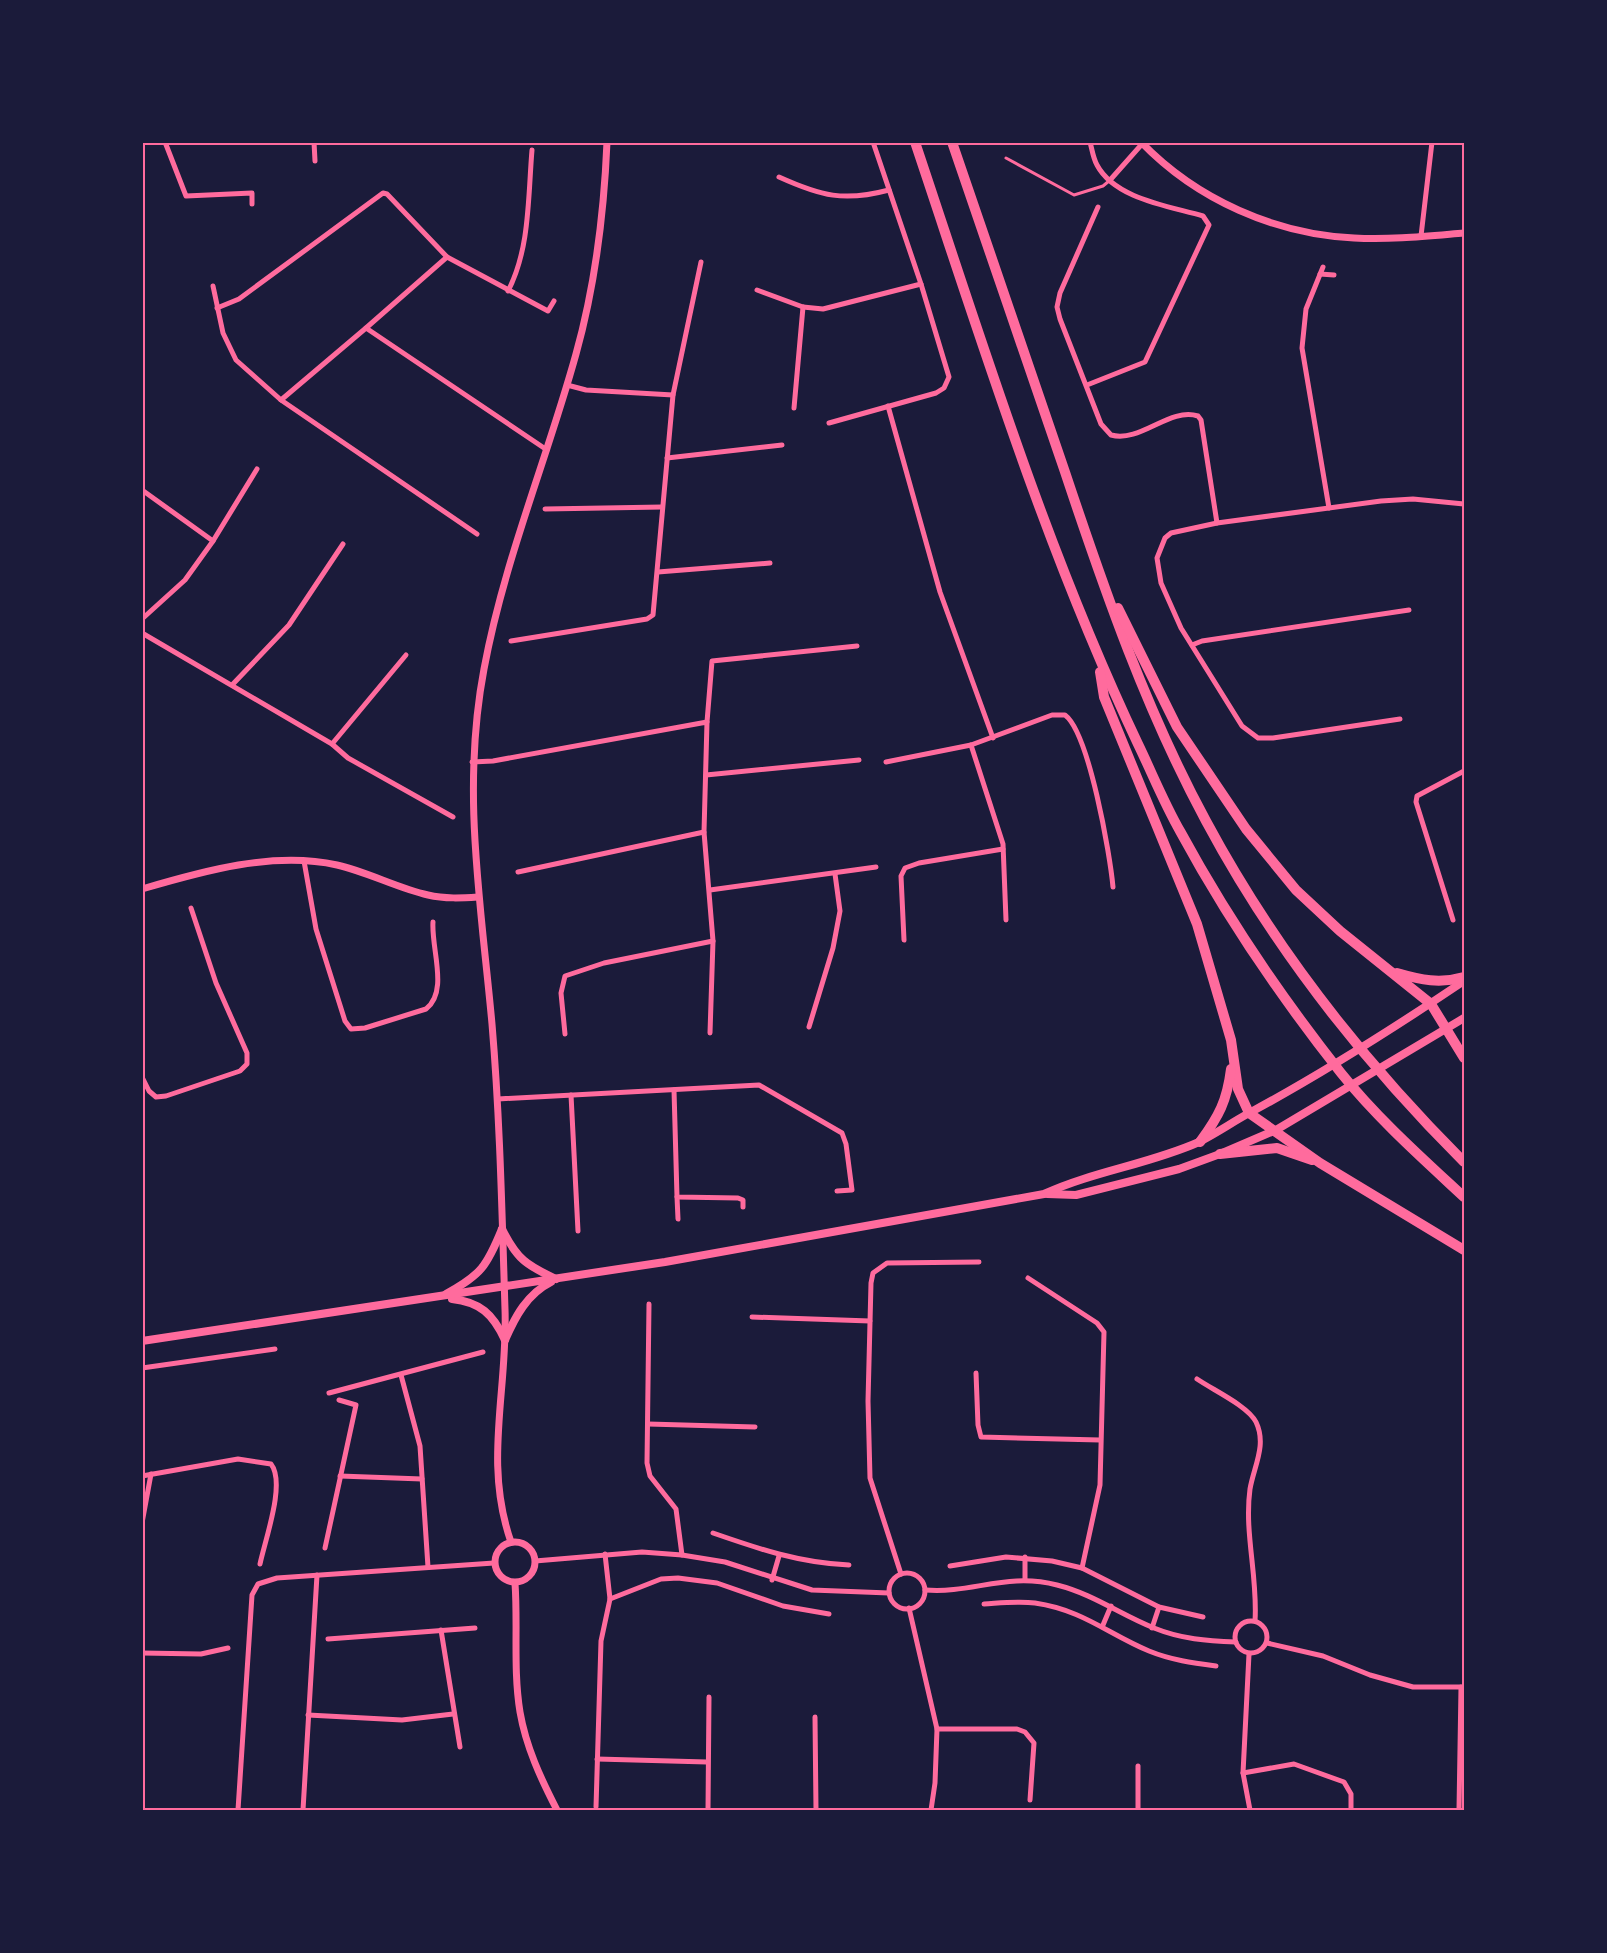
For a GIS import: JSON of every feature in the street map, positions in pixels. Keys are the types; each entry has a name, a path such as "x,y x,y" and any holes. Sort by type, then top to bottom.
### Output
{"highway":[{"path":"915,142 1039,507 1098,660 1179,830 1230,916 1283,995 1343,1075 1418,1154 1464,1197"},
{"path":"952,142 1094,559 1137,678 1173,758 1206,822 1253,903 1319,998 1407,1105 1464,1162"},
{"path":"1094,559 1177,728 1246,829 1296,890 1340,931 1431,1004 1464,1058"},
{"path":"1098,660 1104,697 1197,924 1231,1040 1238,1089 1249,1113 1320,1163 1464,1250"},
{"path":"1390,972 1424,981 1448,982 1464,979"},
{"path":"1200,1142 1216,1120 1228,1095 1233,1060"},
{"path":"1220,1154 1277,1148 1320,1163"}],"main road":[{"path":"142,1341 504,1288 1044,1194 1070,1182 1149,1160 1200,1142 1306,1083 1395,1029 1464,979"},
{"path":"1044,1194 1076,1196 1179,1169 1220,1154 1276,1130 1464,1018"},
{"path":"502,1229 513,1251 525,1264 556,1279"},
{"path":"440,1297 474,1279 493,1252 502,1229"},
{"path":"505,1340 515,1318 526,1302 556,1279"},
{"path":"440,1297 470,1301 484,1308 497,1323 505,1340"}],"street":[{"path":"165,142 186,196 252,193 252,204"},
{"path":"314,142 315,161"},
{"path":"511,1542 502,1515 496,1462 496,1434 505,1340 498,1099 478,897 472,816 472,762 477,710 491,633 567,385 583,324 594,269 607,142"},
{"path":"829,423 936,393 948,382 947,369 921,284 873,142"},
{"path":"1087,385 1145,362 1209,227 1207,219 1203,216 1131,195 1097,165 1090,142"},
{"path":"1421,236 1432,142"},
{"path":"1111,179 1142,143 1203,191 1238,210 1269,222 1315,234 1341,237 1378,239 1464,233"},
{"path":"508,291 519,265 527,215 532,150"},
{"path":"779,177 810,191 841,198 865,196 889,190"},
{"path":"217,308 239,299 382,193 387,194 447,257 548,311 554,301"},
{"path":"1098,207 1060,293 1057,307 1101,424 1111,435 1123,438 1190,414 1198,416 1201,420 1217,523"},
{"path":"281,400 447,257"},
{"path":"511,641 647,619 652,615 658,572 673,395 701,261"},
{"path":"1323,267 1306,309 1302,348 1329,508"},
{"path":"1320,274 1334,275"},
{"path":"757,290 804,307 832,308 921,284"},
{"path":"213,286 223,333 236,360 281,400 477,534"},
{"path":"794,408 804,307"},
{"path":"366,328 547,450"},
{"path":"567,385 586,390 673,395"},
{"path":"888,406 940,591 993,738"},
{"path":"142,432 142,443"},
{"path":"667,458 782,445"},
{"path":"142,619 185,580 213,541 257,469"},
{"path":"142,490 213,541"},
{"path":"1400,719 1273,738 1258,738 1242,726 1192,645 1161,583 1157,558 1165,538 1171,533 1217,523 1396,500 1464,504"},
{"path":"545,509 662,507"},
{"path":"233,684 289,625 343,544"},
{"path":"658,572 770,563"},
{"path":"1192,645 1202,641 1409,610"},
{"path":"142,633 233,684 332,744 348,758 453,817"},
{"path":"710,1033 713,941 704,832 707,722 712,661 857,646"},
{"path":"332,744 406,655"},
{"path":"886,762 972,745 1052,715 1065,715 1076,728 1104,824 1113,887"},
{"path":"472,762 493,761 707,722"},
{"path":"972,745 1004,849 1006,920"},
{"path":"706,775 859,760"},
{"path":"1453,920 1417,808 1417,796 1464,771"},
{"path":"518,872 704,832"},
{"path":"904,940 901,876 905,868 919,863 1004,849"},
{"path":"142,889 236,866 304,861 357,870 430,896 478,897"},
{"path":"304,861 316,929 345,1021 351,1029 365,1028 426,1009 432,1004 438,989 433,922"},
{"path":"710,890 876,867"},
{"path":"809,1027 835,939 840,911 835,874"},
{"path":"142,1077 149,1091 156,1097 166,1096 240,1071 247,1064 247,1053 216,983 191,908"},
{"path":"565,1034 561,993 565,976 604,963 713,941"},
{"path":"498,1099 759,1085 830,1124 842,1134 849,1162 852,1190 837,1191"},
{"path":"674,1090 678,1219"},
{"path":"571,1095 578,1231"},
{"path":"677,1197 738,1198 743,1200 743,1207"},
{"path":"901,1574 870,1478 868,1441 871,1282 879,1267 896,1262 978,1262"},
{"path":"1028,1278 1097,1323 1104,1332 1100,1485 1082,1568"},
{"path":"649,1304 647,1463 650,1476 676,1509 682,1555"},
{"path":"752,1317 870,1321"},
{"path":"142,1368 275,1349"},
{"path":"329,1393 483,1352"},
{"path":"976,1373 978,1425 981,1437 1100,1440"},
{"path":"401,1375 420,1446 428,1568"},
{"path":"1197,1379 1251,1415 1262,1438 1250,1489 1249,1507 1250,1551 1255,1582 1255,1621"},
{"path":"325,1548 356,1405 339,1400"},
{"path":"648,1424 754,1427"},
{"path":"142,1476 238,1459 264,1461 274,1467 277,1474 276,1492 260,1564"},
{"path":"142,1523 151,1474"},
{"path":"340,1476 422,1479"},
{"path":"713,1533 779,1556 815,1564 849,1565"},
{"path":"511,1542 525,1544 534,1554 532,1574 522,1582 515,1583 499,1576 494,1563 500,1548 511,1542"},
{"path":"535,1562 642,1552 682,1555 725,1562 772,1580 812,1590 889,1593"},
{"path":"596,1807 601,1641 610,1599 605,1554"},
{"path":"772,1580 779,1556"},
{"path":"1025,1557 1025,1580"},
{"path":"950,1566 1025,1557 1082,1568 1159,1608 1203,1617"},
{"path":"238,1810 254,1590 258,1584 267,1579 494,1563"},
{"path":"901,1574 917,1576 925,1590 919,1604 909,1608 898,1606 889,1593 892,1581 901,1574"},
{"path":"303,1810 317,1575"},
{"path":"610,1599 662,1579 678,1578 717,1583 783,1606 829,1614"},
{"path":"925,1590 939,1591 995,1581 1025,1580 1057,1585 1111,1606 1152,1628 1179,1637 1236,1642"},
{"path":"515,1583 517,1685 520,1713 533,1760 557,1810"},
{"path":"984,1604 1033,1603 1077,1614 1157,1654 1175,1660 1216,1666"},
{"path":"1102,1625 1111,1606"},
{"path":"909,1608 937,1729 935,1784 931,1810"},
{"path":"1152,1628 1159,1608"},
{"path":"1255,1621 1239,1626 1236,1642 1241,1650 1249,1654 1258,1653 1267,1643"},
{"path":"1255,1621 1264,1627 1267,1643"},
{"path":"328,1639 475,1628"},
{"path":"441,1630 460,1747"},
{"path":"1267,1643 1323,1656 1370,1676 1413,1686 1463,1687 1459,1810"},
{"path":"142,1653 201,1654 228,1647"},
{"path":"1249,1654 1243,1773 1250,1810"},
{"path":"708,1810 709,1697"},
{"path":"308,1715 402,1720 453,1714"},
{"path":"815,1717 816,1810"},
{"path":"937,1729 1017,1729 1025,1732 1034,1743 1030,1800"},
{"path":"597,1759 707,1762"},
{"path":"1243,1773 1294,1764 1344,1782 1351,1794 1351,1810"},
{"path":"1138,1766 1138,1810"}],"lane":[{"path":"1006,158 1074,195 1103,186 1111,179"}]}
